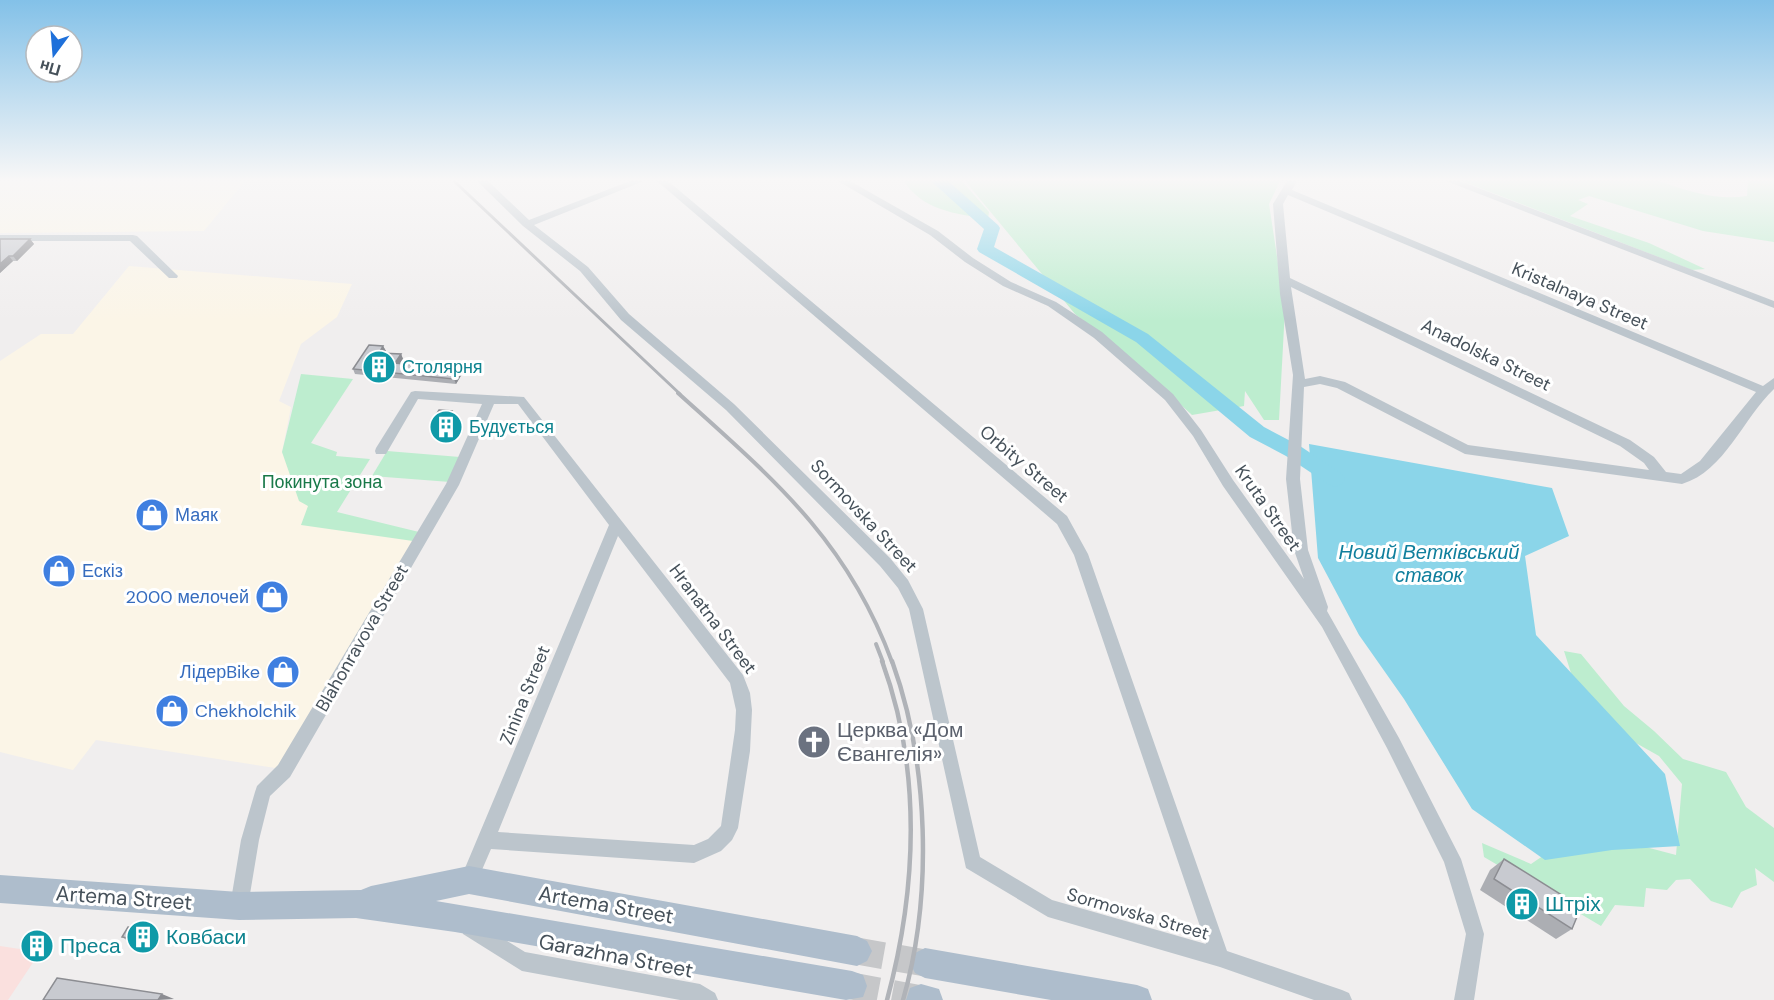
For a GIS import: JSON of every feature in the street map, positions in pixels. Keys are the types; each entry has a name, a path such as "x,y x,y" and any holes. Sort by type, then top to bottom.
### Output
{"main road":[{"name":"Artema Street","path":"356,904 469,880 857,951"},
{"path":"455,918 466,892 476,888 501,885"},
{"name":"Artema Street","path":"0,889 239,906 356,904 455,918 852,986"},
{"path":"925,963 1137,1000"}],"street":[{"name":"Sormovska Street","path":"532,228 584,269 625,317 730,407 885,561 903,584 916,609 972,862 1048,908 1220,958 1342,1000"},
{"name":"Orbity Street","path":"717,228 1062,520 1081,554 1220,958"},
{"name":"Kruta Street","path":"925,228 1006,284 1052,304 1098,335 1169,397 1197,433 1228,483 1327,623 1393,742 1452,859 1475,934 1464,1000"},
{"path":"1280,228 1299,384 1293,479 1301,550 1327,623"},
{"name":"Kristalnaya Street","path":"1386,228 1762,390"},
{"path":"1573,228 1774,305"},
{"path":"0,238 133,238 172,276"},
{"name":"Anadolska Street","path":"1285,280 1625,442 1649,460 1662,476"},
{"path":"1299,384 1320,380 1341,385 1466,449 1682,479 1691,476 1727,440 1762,390 1774,382"},
{"path":"381,452 415,395 490,400"},
{"name":"Hranatna Street","path":"487,840 694,854 710,848 723,840 729,828 745,710 742,688 521,401 490,400"},
{"name":"Blahonravova Street","path":"239,906 250,840 262,792 284,771 452,486 490,400"},
{"name":"Zinina Street","path":"469,880 616,525"},
{"name":"Garazhna Street","path":"455,918 522,961 699,994 708,1000"}],"shaded area":[{"path":"0,228 207,228 204,231 0,233"},
{"name":"Маяк","path":"129,266 352,284 337,317 301,344 279,401 291,407 282,452 307,505 413,541 282,769 96,740 73,770 0,752 0,361 41,334 73,334"},
{"path":"0,946 40,952 8,1000 0,1000"}],"green space":[{"path":"1004,228 1273,228 1285,309 1279,420 1264,420 1245,391 1244,406 1192,415 1120,349 1075,314"},
{"path":"1583,228 1604,228 1649,243 1705,269 1692,270"},
{"path":"1692,228 1774,228 1774,242"},
{"name":"Покинута зона","path":"301,374 353,379 311,443 337,452 336,456 370,459 337,512 419,532 413,541 301,525 308,506 299,501 282,452"},
{"name":"Покинута зона","path":"387,451 460,457 450,482 372,476"},
{"path":"1564,651 1581,654 1624,706 1683,759 1726,772 1746,807 1774,828 1774,882 1755,868 1757,885 1741,892 1732,908 1711,901 1690,879 1676,880 1667,890 1646,888 1644,907 1615,905 1601,926 1484,857 1482,843 1531,864 1556,847 1623,841 1676,855 1682,784 1659,756 1618,733 1587,701 1571,673"}],"water":[{"name":"Новий Ветківський ставок","path":"1309,444 1552,488 1569,536 1525,556 1536,635 1665,774 1680,846 1612,850 1545,860 1472,809 1404,699 1359,635 1318,558"}],"building":[{"path":"0,239 30,239 13,256 9,256 0,264"},
{"name":"Столярня","path":"369,345 383,346 379,353 401,354 395,363 460,369 454,379 353,369"},
{"path":"439,410 452,411 444,424 431,423"},
{"path":"1504,859 1581,907 1572,929 1494,879"},
{"path":"128,927 152,931 146,941 122,937"},
{"path":"57,978 162,994 158,1000 43,1000"}],"waterway":[{"path":"992,228 985,249 1142,338 1257,432 1293,451 1335,479"}],"tunnel":[{"path":"857,951 925,963"},
{"path":"852,986 921,999"}],"railway":[{"path":"504,228 680,394"},
{"path":"678,393 775,483 829,545 853,580 874,619 892,662"},
{"path":"876,644 883,662"},
{"path":"882,661 895,702 904,744 911,830 904,916 887,1000"},
{"path":"892,661 914,742 923,830 919,918 913,960 903,1000"}],"place":[{"name":"Столярня","path":"379,367"},
{"name":"Будується","path":"446,427"},
{"name":"Маяк","path":"152,515"},
{"name":"Ескіз","path":"59,571"},
{"name":"2000 мелочей","path":"272,597"},
{"name":"ЛідерBike","path":"283,672"},
{"name":"Chekholchik","path":"172,711"},
{"name":"Церква «Дом Євангелія»","path":"814,742"},
{"name":"Штріх","path":"1522,904"},
{"name":"Ковбаси","path":"143,937"},
{"name":"Преса","path":"37,946"}]}
